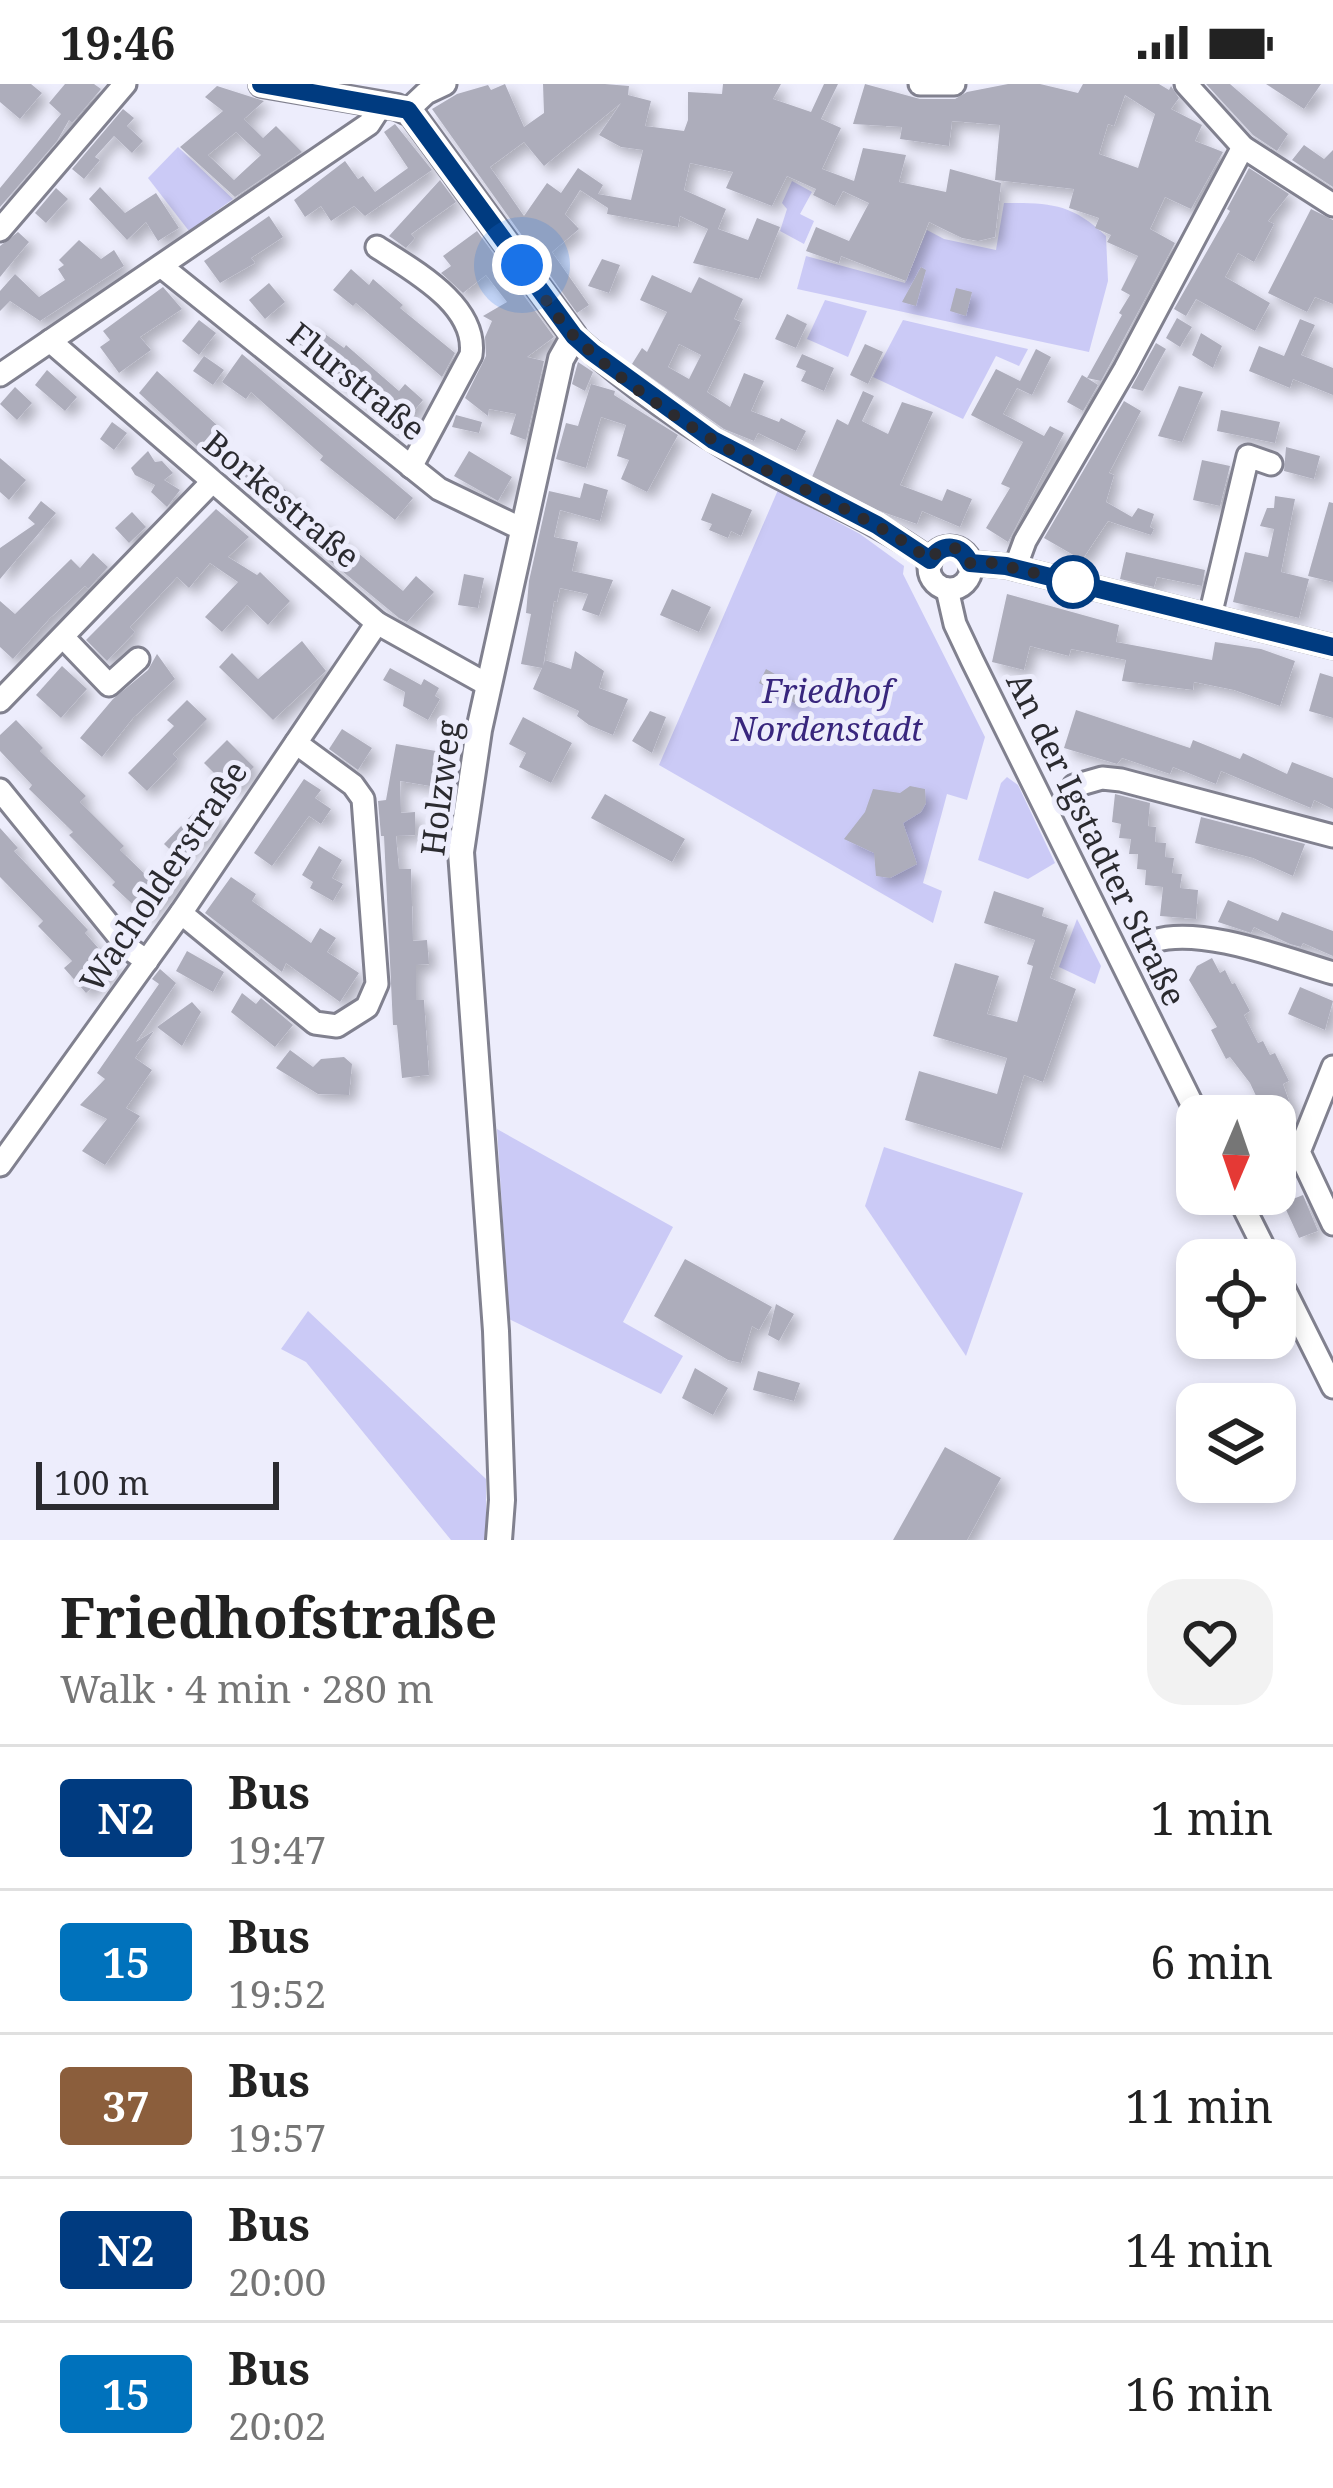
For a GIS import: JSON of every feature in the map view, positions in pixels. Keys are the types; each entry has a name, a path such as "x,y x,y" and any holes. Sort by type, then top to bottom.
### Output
{"main road":[{"path":"262,84 408,110 574,336"},
{"name":"Holzweg","path":"499,1540 496,1331 461,852 488,686 561,359 574,336"}],"street":[{"path":"0,230 125,84"},
{"path":"408,110 426,93 446,84"},
{"path":"920,84 954,84"},
{"path":"1186,84 1243,147 1333,205"},
{"path":"3,368 50,341 369,124 382,104"},
{"path":"1015,568 1024,541 1125,369 1243,147"},
{"path":"377,247 416,271 445,298 472,337 471,356 411,467"},
{"name":"Flurstraße","path":"161,266 439,489 524,530"},
{"path":"574,336 713,440 877,525 930,560"},
{"name":"Borkestraße","path":"50,341 377,622 488,686"},
{"path":"1210,616 1248,456 1271,464"},
{"path":"0,701 211,483"},
{"path":"952,547 970,563 965,582 947,589 932,578 930,560 938,550 952,547"},
{"path":"970,563 1015,568 1333,647"},
{"name":"An der Igstadter Straße","path":"947,589 955,624 977,671 1188,1095"},
{"name":"Wacholderstraße","path":"0,1165 181,913 377,622"},
{"path":"62,637 109,685 138,659"},
{"path":"181,913 315,1023 337,1026 367,1007 376,984 364,799 353,785 296,743"},
{"path":"1073,786 1102,778 1121,780 1333,836"},
{"path":"0,790 128,949 147,961"},
{"path":"1154,941 1179,936 1333,973"},
{"path":"1333,1067 1299,1152 1333,1224"},
{"path":"1296,1312 1333,1387"}],"green space":[{"path":"178,147 233,199 189,231 148,178"},
{"path":"792,181 812,192 800,214 814,221 804,244 780,231 787,209 782,203"},
{"path":"1004,203 1059,207 1106,236 1108,281 1089,352 797,289 806,256 905,283 927,230 944,239 996,250"},
{"path":"825,300 867,311 848,357 807,339"},
{"path":"903,320 1028,349 1019,366 996,356 963,419 873,377"},
{"name":"Friedhof Nordenstadt","path":"778,490 860,534 904,566 903,574 985,737 967,800 947,794 923,883 942,891 933,923 659,765"},
{"path":"1007,777 1018,785 1055,863 1028,879 978,860 1001,783"},
{"path":"1077,919 1101,966 1095,984 1059,967"},
{"path":"497,1129 673,1227 623,1322 683,1356 661,1394 509,1319"},
{"path":"884,1147 1023,1193 966,1356 865,1206"},
{"path":"308,1311 486,1479 486,1540 451,1540 306,1362 281,1349"}],"building":[{"path":"0,84 31,84 42,93 20,119 0,102"},
{"path":"65,84 94,84 101,89 72,123 69,120 57,141 0,207 0,188 61,114 49,103"},
{"path":"505,84 524,127 544,113 543,84 629,86 628,95 651,101 645,126 684,131 688,92 722,94 723,84 781,84 773,99 811,112 824,84 838,84 821,119 841,128 822,169 854,181 863,148 906,155 899,182 946,192 950,169 1001,183 995,237 962,238 929,222 906,281 841,256 839,263 806,251 816,227 849,241 869,203 843,191 835,206 813,195 816,189 787,176 772,206 726,188 733,172 690,163 684,190 726,209 718,229 748,240 757,218 780,227 759,279 693,263 708,229 680,216 678,227 607,214 608,208 580,190 565,214 579,229 552,252 589,305 577,313 432,109 457,94 488,85 491,90","holes":["621,103 599,135 621,147 643,150 631,200 598,194 603,185 578,168 561,193 547,183 524,216 490,167 524,142 544,166"]},
{"path":"865,84 920,99 955,99 1008,84 1040,84 1078,93 1083,84 1159,84 1169,90 1171,86 1179,98 1171,109 1202,125 1195,141 1223,152 1191,209 1165,197 1150,229 1175,243 1101,381 1087,378 1122,315 1130,295 1121,290 1138,256 1107,242 1111,235 1095,228 1099,218 1069,208 1074,189 995,180 1000,125 952,121 949,146 900,139 902,127 853,124","holes":["1125,95 1155,114 1138,168 1099,154 1108,124 1114,126"]},
{"path":"1206,84 1230,84 1288,134 1277,151 1253,135"},
{"path":"1266,84 1321,84 1304,109"},
{"path":"217,86 264,101 244,119 263,138 276,126 302,152 235,197 180,147 223,111 205,97","holes":["236,132 261,155 234,180 208,155"]},
{"path":"123,109 134,118 127,126 143,141 132,153 114,136 84,179 72,169"},
{"path":"395,124 432,170 365,216 354,206 331,221 321,206 305,217 294,200 345,161 375,192 408,168 384,132"},
{"path":"1304,145 1324,159 1333,150 1333,187 1292,160"},
{"path":"1249,168 1289,194 1268,221 1274,224 1254,262 1238,253 1225,277 1270,303 1255,331 1196,299 1186,316 1174,309"},
{"path":"440,180 456,202 411,234 415,238 406,248 389,236"},
{"path":"100,187 125,213 156,193 179,228 158,241 146,222 127,240 89,199"},
{"path":"56,188 68,199 46,223 35,213"},
{"path":"1311,209 1333,220 1333,304 1315,297 1307,312 1268,293"},
{"path":"269,216 283,237 251,258 255,263 220,283 204,261"},
{"path":"477,231 554,337 527,357 544,361 526,440 510,434 516,414 489,409 488,416 465,398 486,356 485,337 492,321 483,316 507,302 486,275 463,293 441,273 451,266 443,256"},
{"path":"18,232 29,242 0,277 0,246"},
{"path":"79,240 101,259 114,250 124,266 40,321 10,301 0,311 0,291 15,274 39,297 65,280 59,260"},
{"path":"602,259 620,265 609,293 588,286"},
{"path":"921,267 926,270 916,306 902,302"},
{"path":"351,269 369,285 373,279 455,353 442,377 356,303 353,306 333,290"},
{"path":"652,275 691,293 699,277 743,299 734,319 741,322 707,392 730,407 744,373 764,381 751,411 779,422 781,418 806,431 796,451 758,433 754,441 724,429 632,364 642,348 647,352 667,312 640,300","holes":["679,344 701,355 689,379 668,367"]},
{"path":"269,283 285,302 265,319 249,300"},
{"path":"163,287 182,309 140,337 151,350 119,373 100,347 110,340 103,331"},
{"path":"956,288 972,292 966,316 950,311"},
{"path":"787,314 807,324 796,348 775,339"},
{"path":"1177,318 1192,327 1180,347 1166,338"},
{"path":"1300,319 1315,325 1301,355 1333,368 1333,395 1293,379 1290,388 1249,371 1259,346 1284,356"},
{"path":"199,320 216,333 199,355 182,341"},
{"path":"306,320 344,348 346,345 399,391 405,384 423,400 398,430 290,341"},
{"path":"1201,333 1222,346 1213,368 1192,355"},
{"path":"1156,343 1166,349 1143,391 1131,388"},
{"path":"865,344 883,352 868,384 850,375"},
{"path":"1036,349 1051,357 1032,395 1017,388 1003,414 1044,436 1050,426 1064,433 1008,542 986,528 1010,488 1001,484 1023,442 971,415 996,369 1020,381"},
{"path":"242,354 413,498 395,520 320,460 323,456 251,392 246,399 222,382"},
{"path":"802,354 834,368 824,391 801,381 806,371 796,367"},
{"path":"204,356 224,370 213,385 193,371"},
{"path":"578,362 593,372 585,391 572,384"},
{"path":"47,370 77,397 65,411 35,385"},
{"path":"157,371 218,426 199,448 139,393"},
{"path":"1082,375 1098,385 1083,411 1067,402"},
{"path":"591,384 615,391 614,395 678,435 647,492 621,479 629,460 617,456 626,425 601,417 586,468 556,459 566,423 578,426"},
{"path":"1179,386 1203,392 1182,442 1158,436"},
{"path":"15,387 32,403 17,420 0,404"},
{"path":"863,391 874,396 862,421 888,434 902,402 933,412 900,485 942,501 947,489 972,499 960,527 922,511 917,524 812,477 837,419 848,425"},
{"path":"1124,401 1141,411 1109,473 1114,475 1106,502 1132,517 1138,508 1154,514 1150,527 1154,529 1151,535 1108,521 1082,560 1044,538"},
{"path":"1221,410 1280,422 1275,443 1217,431"},
{"path":"456,415 482,422 479,433 452,427"},
{"path":"112,422 127,433 114,450 100,439"},
{"path":"1286,447 1320,456 1314,479 1284,471"},
{"path":"148,451 155,462 162,461 173,473 164,480 180,490 167,507 151,492 155,485 131,468"},
{"path":"469,451 512,477 498,501 454,476"},
{"path":"240,453 300,502 285,519 225,469"},
{"path":"0,458 26,480 9,500 0,492"},
{"path":"1202,460 1230,466 1220,506 1193,500"},
{"path":"584,483 608,490 600,521 560,510 554,537 578,542 572,571 613,580 599,616 582,610 588,594 560,588 543,666 545,660 571,669 575,651 604,671 599,688 628,699 613,735 589,725 577,716 579,711 533,689 542,668 521,664 531,614 526,613 529,581 549,491 580,498"},
{"path":"712,493 752,510 741,536 731,531 728,538 709,530 712,524 701,520"},
{"path":"1275,496 1295,499 1281,572 1309,579 1299,618 1233,602 1245,552 1268,557 1274,529 1260,526 1267,508 1274,508"},
{"path":"41,501 56,513 0,579 0,548 35,524 28,518"},
{"path":"1329,502 1333,503 1333,582 1308,576"},
{"path":"216,509 249,537 228,557 257,575 260,572 290,601 268,625 247,605 222,632 205,617 238,582 210,563 189,588 177,577 130,627 135,632 107,661 86,640"},
{"path":"132,512 146,527 129,543 115,528"},
{"path":"318,519 403,591 416,576 434,592 407,622 399,618 302,538"},
{"path":"1126,552 1205,570 1202,586 1157,577 1154,587 1120,579"},
{"path":"93,553 108,567 50,618 13,659 0,647 0,601 15,614 71,559 80,568"},
{"path":"464,574 484,578 478,608 458,605"},
{"path":"672,589 711,607 699,632 660,615"},
{"path":"1007,594 1119,625 1116,642 1212,660 1215,642 1261,649 1295,661 1280,706 1194,682 1193,690 1122,681 1126,660 1071,649 1069,656 1030,646 1024,670 992,662"},
{"path":"302,641 326,671 273,720 219,667 232,653 258,679"},
{"path":"157,654 175,679 133,718 102,757 80,738 113,699 148,670"},
{"path":"62,666 87,689 61,718 36,695"},
{"path":"390,668 421,685 424,679 439,688 435,696 440,699 428,720 403,706 405,692 383,680"},
{"path":"766,669 804,690 796,704 759,683"},
{"path":"1320,673 1333,677 1333,718 1309,711"},
{"path":"187,700 207,719 173,754 178,759 147,791 128,773 174,726 167,720"},
{"path":"1076,710 1190,748 1193,740 1240,759 1243,753 1287,774 1292,762 1333,778 1333,809 1314,800 1311,808 1221,771 1216,784 1173,767 1170,774 1122,758 1117,764 1064,748"},
{"path":"650,711 666,717 652,753 632,741"},
{"path":"523,717 572,743 551,783 519,767 526,753 509,744"},
{"path":"16,720 86,796 80,802 124,846 120,850 156,885 178,863 187,872 145,916 112,885 115,882 0,751 0,735"},
{"path":"342,729 372,748 358,770 329,749"},
{"path":"227,740 254,767 231,790 204,763"},
{"path":"396,744 436,751 430,786 400,781 401,813 415,812 415,835 396,836 399,869 411,869 413,941 427,940 429,964 416,965 416,1000 424,1000 429,1075 402,1078 397,1025 393,1025 384,836 378,801 386,800"},
{"path":"304,779 321,790 315,798 331,809 321,824 309,816 272,866 254,853"},
{"path":"910,786 925,789 921,812 903,823 917,864 890,878 876,876 874,853 844,839 865,812 873,789 900,793"},
{"path":"605,794 685,839 672,862 591,818"},
{"path":"1115,794 1150,803 1148,826 1156,827 1155,842 1166,843 1165,857 1174,858 1172,873 1182,874 1180,888 1198,890 1196,919 1160,916 1163,887 1145,885 1146,870 1137,869 1138,854 1129,854 1131,839 1119,838 1121,824 1112,822"},
{"path":"202,804 218,821 180,859 164,844"},
{"path":"1201,817 1305,844 1293,876 1253,858 1195,843"},
{"path":"0,828 18,848 14,851 88,930 85,933 115,967 86,993 64,968 72,961 38,926 43,921 0,877"},
{"path":"319,846 342,860 332,878 343,884 333,901 310,888 313,882 302,875"},
{"path":"231,877 256,894 252,901 311,943 320,928 336,938 327,952 359,973 340,1002 286,963 282,972 205,913"},
{"path":"994,891 1044,908 1042,916 1068,925 1050,978 1076,989 1043,1082 1024,1075 1001,1149 905,1120 919,1071 997,1094 1007,1058 933,1036 955,963 999,976 987,1014 1017,1022 1033,966 1027,964 1035,940 984,923"},
{"path":"1228,900 1278,921 1282,912 1333,931 1333,956 1254,927 1251,933 1218,922"},
{"path":"187,951 224,972 213,992 176,971"},
{"path":"1212,958 1220,973 1225,970 1235,983 1250,1011 1244,1015 1258,1043 1263,1041 1270,1055 1275,1053 1289,1081 1283,1084 1287,1095 1256,1095 1230,1057 1226,1059 1211,1030 1217,1027 1189,980 1197,966"},
{"path":"160,969 176,983 136,1042 154,1031 135,1058 152,1070 126,1108 140,1116 105,1165 82,1151 107,1119 80,1105 105,1079 97,1073 159,984 152,979"},
{"path":"1300,987 1333,1001 1325,1030 1288,1014"},
{"path":"242,993 256,1004 261,998 293,1025 275,1047 231,1012"},
{"path":"192,1002 201,1012 182,1046 157,1027"},
{"path":"290,1050 313,1067 321,1059 344,1057 352,1064 349,1095 318,1094 276,1068"},
{"path":"1303,1195 1318,1231 1299,1238 1288,1215 1296,1215 1296,1198"},
{"path":"685,1259 772,1307 759,1330 752,1326 741,1363 654,1316"},
{"path":"776,1304 794,1314 779,1341 768,1335"},
{"path":"695,1368 728,1388 713,1415 682,1398"},
{"path":"758,1371 800,1383 794,1401 753,1390"},
{"path":"945,1447 1001,1478 967,1540 893,1540"}],"bus line":[{"name":"N2","path":"261,84 408,110 574,336 592,352 696,430 877,525 930,560 938,550 952,547 970,563 1006,566 1333,647"}],"route":[{"path":"522,265 574,336 592,352 696,430 751,462 877,525 930,560 938,550 952,547 970,563 988,562 1081,584 1073,582"}]}
